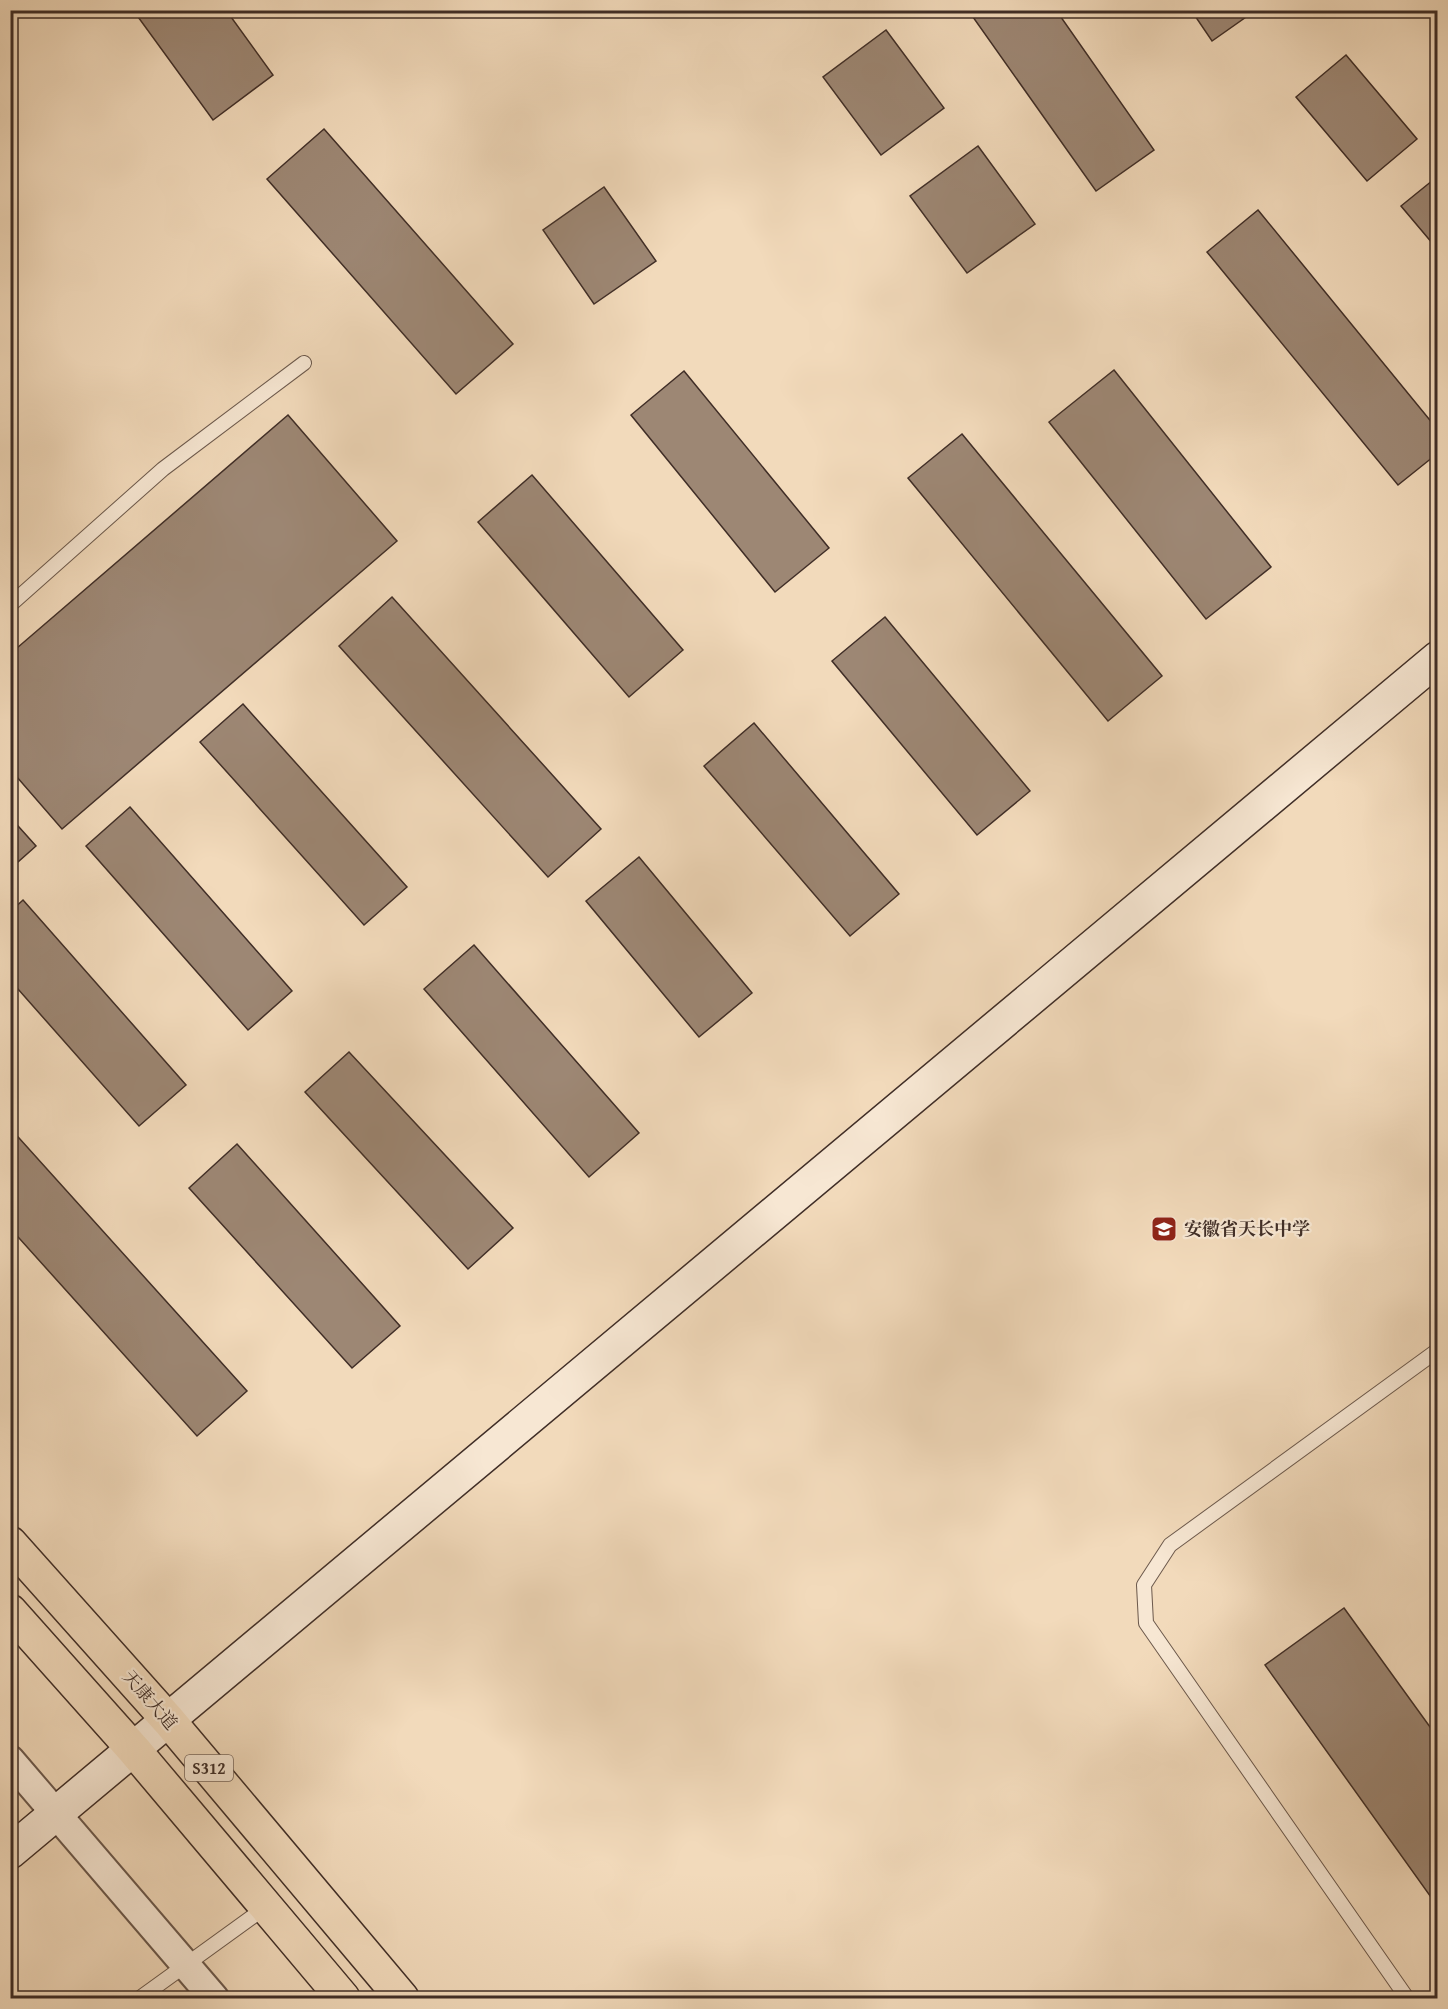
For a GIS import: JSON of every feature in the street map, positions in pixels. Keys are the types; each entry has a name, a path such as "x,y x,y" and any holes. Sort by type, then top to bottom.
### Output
{"main road":[{"name":"天康大道","path":"10,1543 169,1721 402,1998"},
{"path":"10,1611 134,1750 342,1998"}],"street":[{"path":"10,1852 1437,658"},
{"path":"10,1760 58,1813 213,1998"}],"lane":[{"path":"10,605 163,469 304,363"},
{"path":"1407,1998 1146,1623 1144,1585 1170,1545 1437,1350"},
{"path":"140,1998 266,1907"}],"building":[{"path":"133,10 226,10 273,75 213,120"},
{"path":"968,10 1056,10 1154,150 1096,191"},
{"path":"1191,10 1256,10 1212,41"},
{"path":"886,30 944,108 881,155 823,77"},
{"path":"1346,55 1417,139 1367,181 1296,97"},
{"path":"324,129 513,344 456,394 267,179"},
{"path":"978,146 1035,224 967,273 910,196"},
{"path":"1438,176 1438,250 1401,206"},
{"path":"604,187 656,261 594,304 543,230"},
{"path":"1258,210 1438,430 1438,453 1398,485 1207,252"},
{"path":"1114,370 1271,567 1206,619 1049,422"},
{"path":"684,371 829,548 775,592 631,415"},
{"path":"288,415 397,541 62,829 10,769 10,654"},
{"path":"962,434 1162,676 1108,721 908,478"},
{"path":"532,475 683,650 629,697 478,522"},
{"path":"392,597 601,829 548,877 339,646"},
{"path":"885,617 1030,791 977,835 832,661"},
{"path":"243,704 407,887 364,925 200,742"},
{"path":"754,723 899,894 850,936 704,766"},
{"path":"130,807 292,991 248,1030 86,846"},
{"path":"10,817 36,846 10,869"},
{"path":"639,857 752,993 699,1037 586,901"},
{"path":"23,900 186,1085 139,1126 10,980 10,912"},
{"path":"474,945 639,1133 589,1177 424,989"},
{"path":"349,1052 513,1228 468,1269 305,1092"},
{"path":"10,1128 247,1391 197,1436 10,1228"},
{"path":"237,1144 400,1326 352,1368 189,1188"},
{"path":"1344,1608 1438,1738 1438,1907 1265,1665"}],"place":[{"name":"安徽省天长中学","path":"1164,1229"}]}
